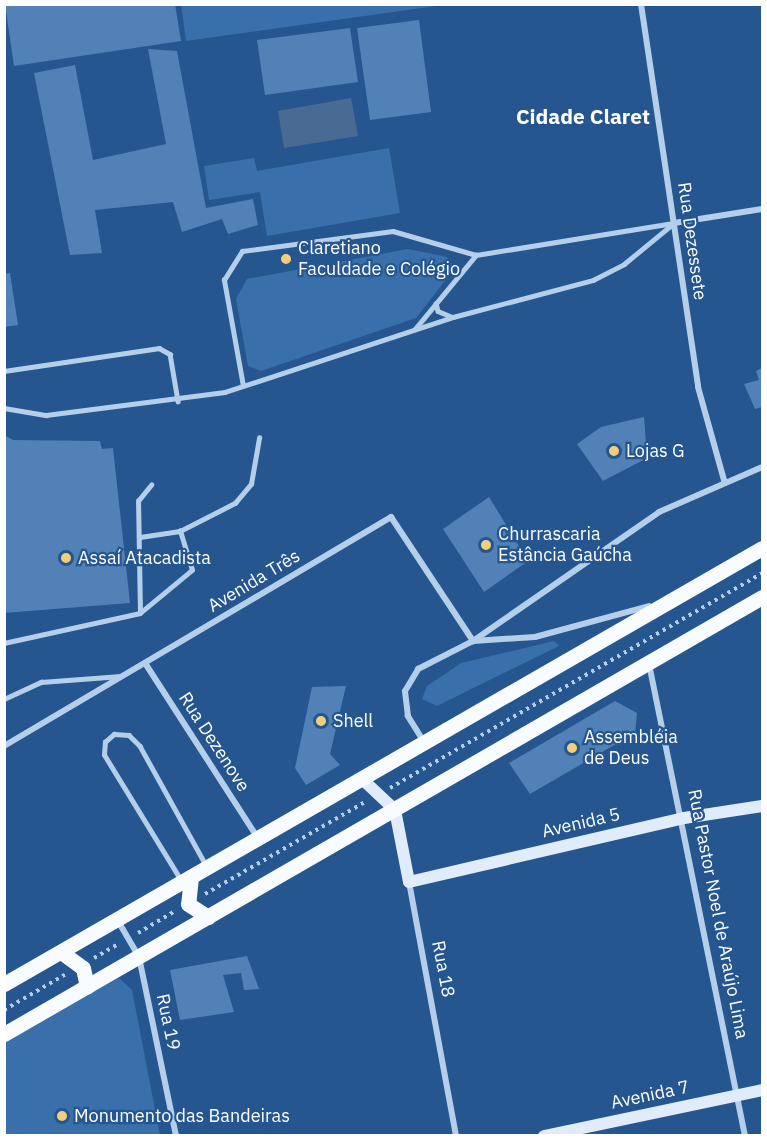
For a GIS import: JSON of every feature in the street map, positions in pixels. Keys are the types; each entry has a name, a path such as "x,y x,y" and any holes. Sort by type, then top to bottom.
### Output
{"main road":[{"path":"4,984 762,548"},
{"path":"4,1034 762,597"},
{"path":"361,778 395,810"},
{"name":"Avenida 5","path":"409,882 684,818 762,806"},
{"name":"Rua 18","path":"395,810 409,882"},
{"path":"186,879 188,904 208,917"},
{"path":"61,952 83,968 87,987"},
{"name":"Avenida 7","path":"544,1136 762,1090"}],"street":[{"name":"Rua Dezessete","path":"641,4 698,387 724,480"},
{"path":"674,223 762,209"},
{"path":"424,742 408,716 405,691 418,669 473,641 659,512 724,480 762,467"},
{"name":"Avenida Três","path":"4,746 391,517 473,641"},
{"path":"473,641 598,624 681,595"},
{"name":"Rua Dezenove","path":"145,663 258,838"},
{"name":"Rua Pastor Noel de Araújo Lima","path":"649,664 684,818 746,1136"},
{"name":"Rua 18","path":"409,882 456,1136"},
{"name":"Rua 19","path":"117,920 139,957 176,1136"}],"lane":[{"path":"243,386 224,280 242,251 393,231 476,255 674,223"},
{"path":"4,408 46,414 177,401 243,386 453,317 604,275 674,223"},
{"path":"415,329 476,255"},
{"path":"436,303 442,314 453,317"},
{"path":"4,371 159,348 170,354 177,401"},
{"path":"141,537 180,531 248,491 260,438"},
{"path":"140,613 141,537 138,501 151,485"},
{"path":"4,643 140,613 192,570 180,531"},
{"path":"4,699 41,682 124,675"},
{"path":"186,879 104,755 105,742 114,734 129,735 140,746 207,867"}],"shaded area":[{"path":"181,4 443,4 443,5 186,41"},
{"path":"351,98 358,136 284,148 278,111"},
{"path":"389,148 400,213 267,236 260,192 209,200 204,166 254,158 257,171"},
{"path":"408,249 447,257 455,268 416,318 261,371 248,366 236,299 247,279"},
{"path":"554,641 559,646 437,706 422,699 427,686 461,663"},
{"path":"119,978 132,990 160,1135 5,1135 4,1041"}],"building":[{"path":"5,4 175,4 181,41 14,66"},
{"path":"419,20 431,112 370,120 357,28"},
{"path":"350,28 358,82 265,95 257,40"},
{"path":"148,49 177,51 206,208 253,199 258,225 228,234 222,219 182,232 173,202 95,210 102,253 70,255 34,73 75,65 93,160 166,144"},
{"path":"10,273 18,325 4,327 4,274"},
{"path":"762,368 762,407 755,409 744,384 759,380 756,371"},
{"name":"Lojas G","path":"644,417 647,458 603,481 577,444 601,427"},
{"name":"Assaí Atacadista","path":"4,435 13,440 100,441 102,449 113,448 130,603 4,613"},
{"name":"Churrascaria Estância Gaúcha","path":"489,497 528,561 484,592 443,529"},
{"name":"Shell","path":"346,686 330,754 340,765 306,785 295,768 312,687"},
{"name":"Assembléia de Deus","path":"615,701 637,713 635,733 530,794 509,763"},
{"path":"247,956 259,989 244,990 241,973 223,975 234,1012 180,1020 170,970"}],"place":[{"name":"Claretiano Faculdade e Colégio","path":"286,259"},
{"name":"Lojas G","path":"614,451"},
{"name":"Churrascaria Estância Gaúcha","path":"486,545"},
{"name":"Assaí Atacadista","path":"66,558"},
{"name":"Shell","path":"321,721"},
{"name":"Assembléia de Deus","path":"572,748"},
{"name":"Monumento das Bandeiras","path":"62,1116"}],"district":[{"name":"Cidade Claret","path":"583,116"}]}
